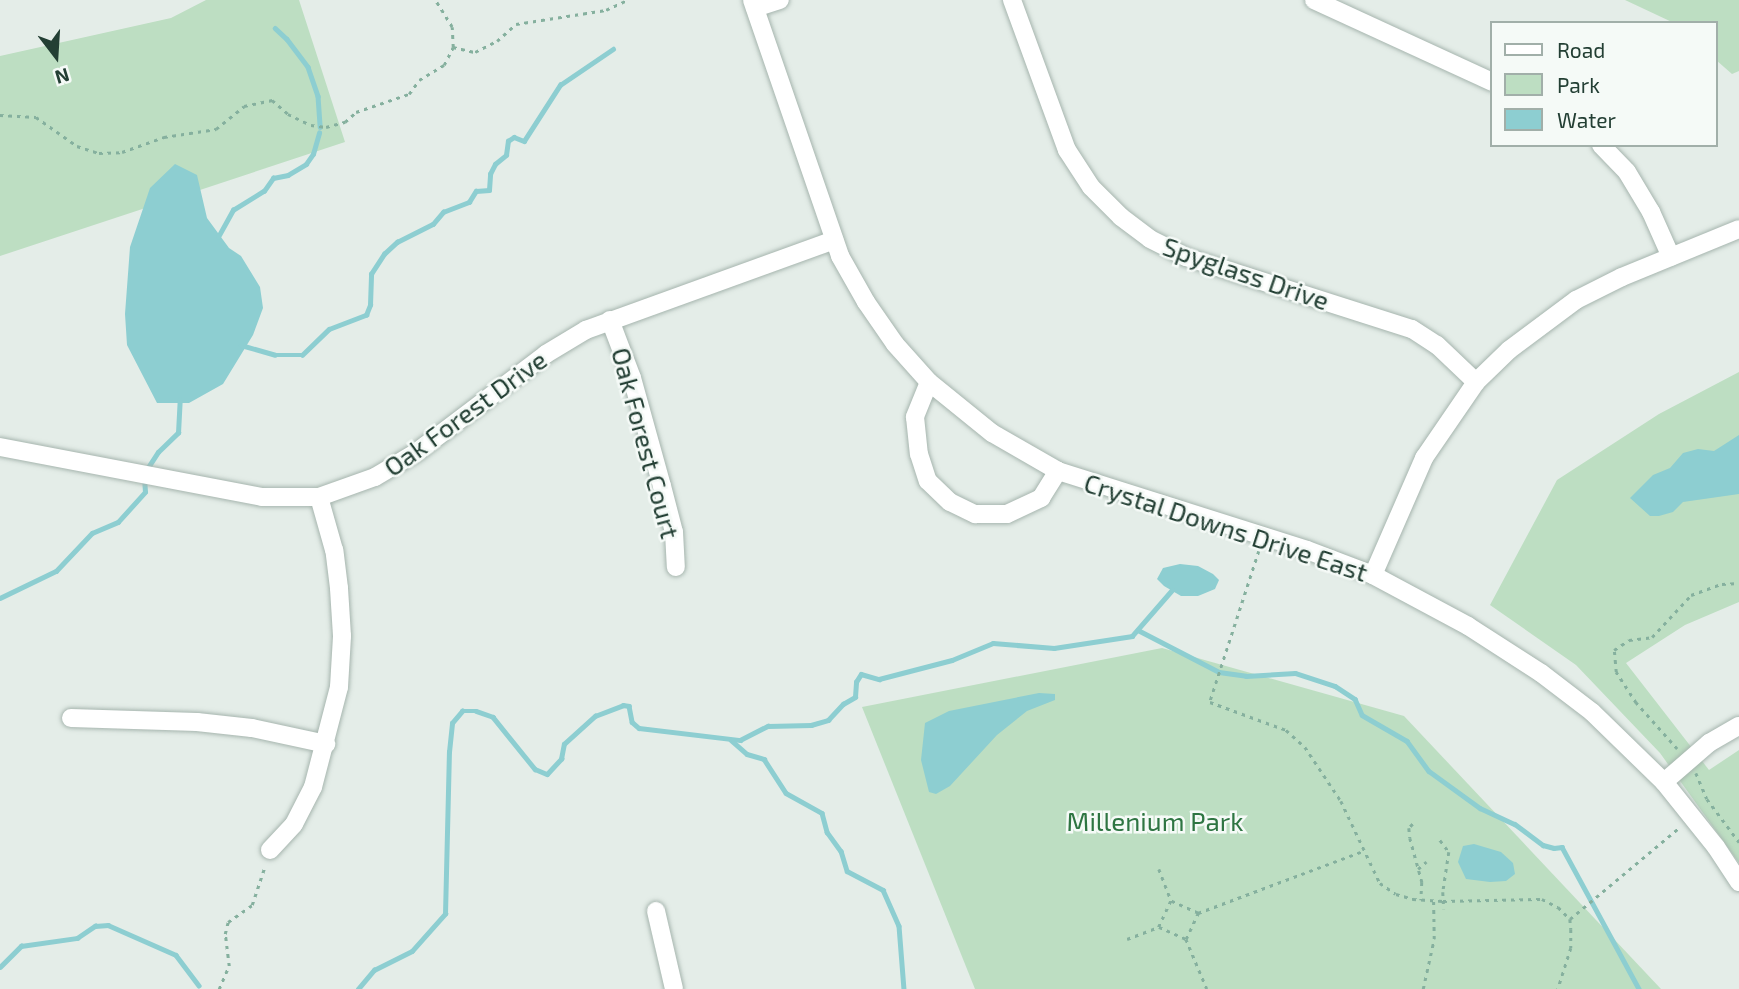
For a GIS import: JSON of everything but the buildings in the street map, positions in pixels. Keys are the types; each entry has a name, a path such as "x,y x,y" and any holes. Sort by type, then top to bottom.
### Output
{"street":[{"path":"754,4 780,0"},
{"name":"Spyglass Drive","path":"1012,0 1067,150 1091,187 1121,217 1150,239 1186,257 1412,329 1437,345 1476,382"},
{"path":"1314,0 1490,81"},
{"name":"Crystal Downs Drive East","path":"754,4 834,240 866,302 895,344 929,382 992,433 1058,471 1373,575 1468,626 1541,673 1591,712 1664,782 1739,882"},
{"path":"1603,147 1627,172 1651,212 1671,257"},
{"path":"1373,575 1424,458 1476,382 1538,325 1576,300 1739,229"},
{"name":"Oak Forest Drive","path":"0,447 262,497 319,497 350,488 385,471 428,443 545,354 610,320 834,240"},
{"name":"Oak Forest Court","path":"610,320 632,378 662,486 674,532 676,567"},
{"name":"Crystal Downs Drive East","path":"929,382 915,417 919,454 928,481 950,502 975,514 1007,514 1041,498 1058,471"},
{"path":"270,850 294,824 313,787 339,687 342,636 334,550 319,497"},
{"path":"71,718 197,722 252,728 326,744"},
{"path":"1664,782 1709,743 1739,726"},
{"path":"656,911 674,989"}],"path":[{"path":"0,115 37,117 76,146 99,153 122,152 164,137 215,129 244,106 272,100 299,120 311,125 326,127 345,122 356,112 409,94 419,80 444,65 453,47 452,27 435,0"},
{"path":"453,47 475,52 497,41 516,24 606,10 626,0"},
{"path":"1264,538 1210,702 1286,730 1305,747 1341,801 1380,883 1396,894 1421,900 1443,901 1542,898 1558,907 1570,919 1571,948 1558,989"},
{"path":"1739,583 1722,584 1691,595 1652,637 1629,640 1614,650 1616,672 1636,703 1698,775 1707,799 1739,842"},
{"path":"1570,919 1691,817"},
{"path":"1413,824 1409,828 1410,838 1422,883 1421,900"},
{"path":"1440,840 1449,852 1444,909"},
{"path":"219,989 229,966 225,934 228,922 251,905 270,850"},
{"path":"1171,901 1198,913 1363,851"},
{"path":"1418,869 1426,862"},
{"path":"1159,869 1171,901 1159,927"},
{"path":"1423,989 1434,939 1433,900"},
{"path":"1186,939 1198,913"},
{"path":"1127,939 1159,927 1186,939 1207,989"}],"green space":[{"path":"206,0 299,0 345,142 0,256 0,56 171,18"},
{"path":"1625,0 1739,0 1739,71 1732,74 1718,62 1718,21 1670,21"},
{"path":"1739,372 1739,602 1685,625 1626,663 1709,770 1739,750 1739,863 1660,753 1576,665 1490,605 1557,480 1659,414"},
{"name":"Millenium Park","path":"1162,648 1404,716 1661,989 975,989 862,707"}],"water":[{"path":"175,164 197,175 207,218 229,248 241,256 260,287 263,308 253,335 223,384 189,403 157,403 127,345 125,314 130,247 150,188"},
{"path":"1739,435 1739,494 1683,502 1673,512 1659,516 1650,516 1630,498 1653,475 1670,468 1683,453 1698,449 1714,451"},
{"path":"1180,564 1198,566 1213,574 1219,580 1215,589 1198,596 1181,596 1157,579 1163,568"},
{"path":"1039,693 1055,694 1055,700 1027,711 997,735 950,786 936,794 929,792 921,760 925,723 949,711"},
{"path":"1474,844 1501,852 1513,863 1515,874 1506,881 1466,879 1458,862 1463,846"}],"waterway":[{"path":"275,28 308,67 318,96 320,127"},
{"path":"241,345 275,355 302,355 329,329 366,315 370,305 371,274 384,254 397,242 433,224 443,212 469,202 476,191 489,190 490,174 495,164 506,155 508,141 514,137 524,141 560,85 613,49"},
{"path":"218,237 233,210 264,191 273,178 288,175 306,164 313,154 319,133"},
{"path":"147,469 158,452 178,433 180,400"},
{"path":"0,598 56,571 92,533 118,522 145,492 144,477"},
{"path":"358,989 374,970 412,951 445,914 449,752 452,723 462,711 476,711 493,717 535,769 547,774 561,759 564,744 595,716 623,705 629,706 632,722 639,728 740,740 768,726 811,725 828,720 843,704 855,697 856,682 861,674 879,679 952,660 993,643 1054,648 1132,636 1172,590"},
{"path":"1138,630 1219,672 1246,676 1295,673 1335,686 1355,699 1362,715 1407,741 1429,771 1480,808 1515,824 1543,845 1562,847 1639,989"},
{"path":"731,740 747,754 764,759 786,793 822,813 827,832 841,851 847,871 883,890 899,926 904,989"},
{"path":"0,967 21,946 77,938 95,926 108,925 176,955 199,985"}]}
